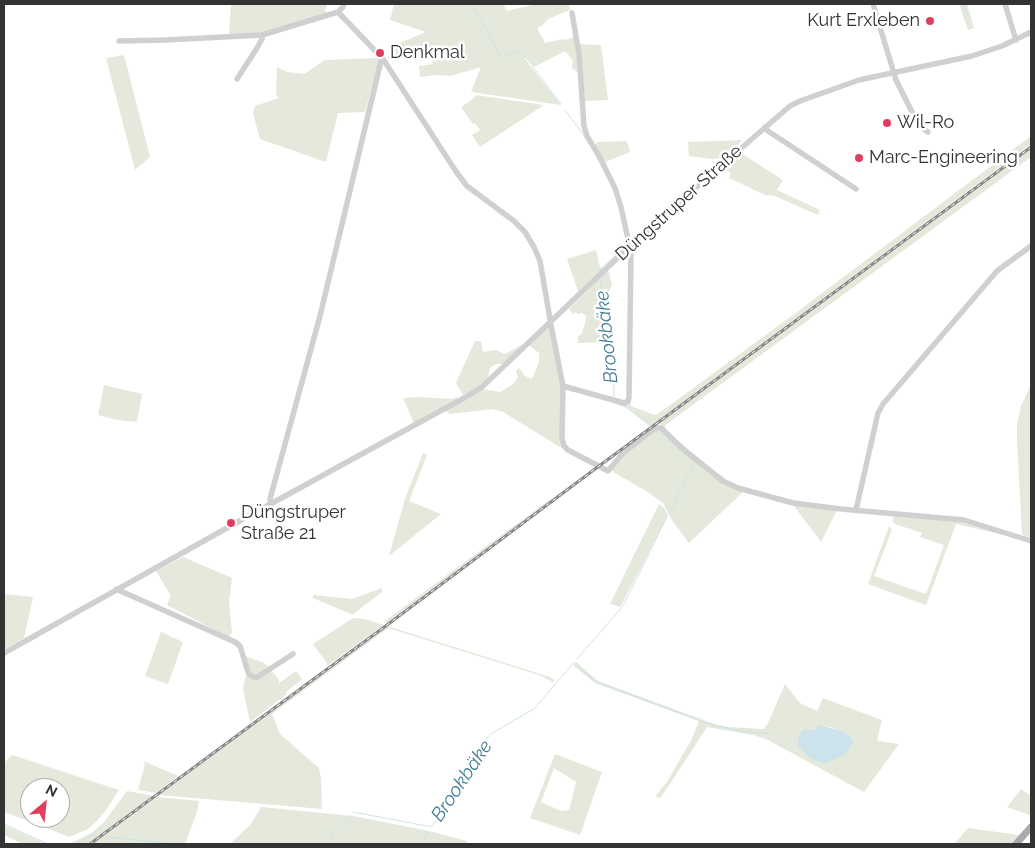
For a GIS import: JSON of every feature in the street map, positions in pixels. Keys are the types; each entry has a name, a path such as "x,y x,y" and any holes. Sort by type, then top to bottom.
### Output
{"main road":[{"path":"1016,844 1031,827"}],"street":[{"path":"120,41 262,35 338,12 344,4"},
{"path":"873,4 896,80 918,124 928,132"},
{"path":"1005,4 1016,40"},
{"path":"338,12 383,58 467,186 514,221 525,232 531,242 540,261 564,386 562,438 564,446 568,450 608,470 623,453 656,428 661,428 682,449 728,484 792,503 964,520 1031,541"},
{"path":"564,386 624,403 628,401 629,397 630,246 615,188 587,136 584,126 579,54 572,13"},
{"name":"Düngstruper Straße","path":"4,653 482,387 630,246 790,106 859,80 972,56 1016,40 1031,32"},
{"path":"237,79 257,48 262,35"},
{"path":"271,504 270,499 320,316 380,60 383,58"},
{"path":"765,127 768,131 856,189"},
{"path":"856,510 878,414 883,404 998,271 1031,246"},
{"path":"116,589 235,642 240,646 248,672 256,678 293,654"}],"shaded area":[{"path":"231,4 327,4 325,11 327,14 262,33 229,35"},
{"path":"394,4 503,4 507,11 536,4 569,4 570,10 548,19 537,28 545,43 575,37 579,73 572,68 573,61 565,51 534,67 526,57 525,59 561,105 471,92 481,67 450,76 420,77 419,66 433,64 429,55 421,53 387,59 392,46 426,32 390,20"},
{"path":"959,4 967,4 974,28 968,30"},
{"path":"578,44 601,45 608,100 585,101"},
{"path":"124,55 150,157 135,170 106,58"},
{"path":"377,58 379,60 365,112 338,113 326,162 260,139 253,113 255,106 279,98 276,94 277,67 287,72 304,74 325,60"},
{"path":"476,95 544,105 480,147 472,135 480,130 475,123 473,124 461,107"},
{"path":"1031,136 1031,144 651,426 626,407 615,403 623,405 630,397 631,406 656,415 793,315"},
{"path":"741,140 722,158 713,159 689,156 688,142"},
{"path":"627,141 630,152 605,162 595,145 597,142"},
{"path":"1031,148 1031,157 668,423 665,429 659,423"},
{"path":"739,152 783,180 777,190 820,210 818,215 775,196 765,195 729,178 731,173 722,168"},
{"path":"596,250 600,267 603,270 578,291 567,259"},
{"path":"608,270 612,285 608,294 601,294 607,342 578,343 578,336 582,334 586,316 576,312 573,314 569,309"},
{"path":"549,326 561,383 562,446 560,447 503,412 493,409 450,414 445,411 483,389 500,392 512,385 518,377 516,371 519,368 525,376 532,379 539,362 539,353 529,345"},
{"path":"475,341 481,341 483,352 496,350 505,354 527,342 504,364 497,364 491,367 488,379 481,386 463,395 456,383"},
{"path":"104,385 142,394 137,422 117,420 98,415"},
{"path":"1031,385 1031,538 1024,536 1022,533 1017,424 1021,406"},
{"path":"457,397 458,399 414,423 403,398 453,399"},
{"path":"657,430 660,430 682,449 743,492 689,543 671,519 663,503 613,472 612,468 630,449"},
{"path":"423,453 427,455 409,501 441,514 389,556 405,499"},
{"path":"596,466 387,623 385,621 481,550"},
{"path":"659,504 668,515 622,604 620,607 610,604"},
{"path":"794,506 837,510 821,542"},
{"path":"894,516 957,521 1017,538 956,524 926,605 868,584 889,526 892,530 874,576 926,594 944,545 920,537 922,533 895,524 892,520"},
{"path":"183,557 232,578 229,601 232,633 228,637 167,605 171,596 156,571"},
{"path":"382,588 382,592 352,615 313,598 313,595 352,599"},
{"path":"4,594 33,597 24,638 4,649"},
{"path":"353,618 384,625 327,666 327,663 313,644"},
{"path":"387,626 555,680 553,682 539,675 388,628 272,714 280,734 319,768 322,809 159,795"},
{"path":"161,632 183,642 168,684 145,676"},
{"path":"245,656 262,662 269,667 257,675 251,673"},
{"path":"576,662 598,681 717,725 728,727 764,729 785,684 800,703 817,711 823,698 882,720 877,740 899,744 864,792 766,739 707,727 660,798 656,797 657,794 667,782 691,741 699,721 595,683 573,665","holes":["823,726 842,731 852,738 811,759 799,735 805,728 811,730"]},
{"path":"271,670 279,680 279,683 296,671 302,679 286,692 287,694 250,722 243,689 246,675 253,678"},
{"path":"555,754 602,772 580,835 530,818","holes":["554,768 576,782 569,810 561,811 541,802"]},
{"path":"12,755 119,790 98,820 88,829 69,837 47,828 70,828 70,778 20,778 20,818 4,812 4,763"},
{"path":"143,761 178,776 156,793 138,790 145,764"},
{"path":"1021,789 1031,796 1030,815 1007,807"},
{"path":"127,791 154,796 88,844 69,844 92,833 104,822"},
{"path":"157,797 199,801 197,812 185,844 92,844"},
{"path":"261,807 353,816 429,831 467,841 466,844 230,844 251,824"},
{"path":"4,825 46,844 22,844 4,835"},
{"path":"968,828 1019,835 1019,838 1014,844 954,844"}],"water":[{"path":"819,725 842,731 852,738 853,742 843,756 825,763 811,759 798,746 799,735 805,728 811,730"}],"waterway":[{"name":"Brookbäke","path":"472,4 501,57 521,51 561,104"},
{"path":"963,4 967,15"},
{"name":"Brookbäke","path":"565,110 585,137"},
{"name":"Brookbäke","path":"598,271 626,244"},
{"name":"Brookbäke","path":"600,277 610,348 610,373 614,386 614,397"},
{"name":"Brookbäke","path":"615,403 626,407 650,426"},
{"name":"Brookbäke","path":"656,431 694,462 670,512"},
{"name":"Brookbäke","path":"577,659 623,606 667,517"},
{"name":"Brookbäke","path":"353,812 432,827 485,740 491,734 535,708 574,662"},
{"path":"576,665 593,680 604,685 706,723 740,731 771,734"},
{"name":"Brookbäke","path":"329,844 332,834 351,816"},
{"path":"4,824 48,844"},
{"path":"75,844 80,843 101,828"},
{"path":"423,844 428,832"},
{"name":"Brookbäke","path":"107,844 110,837 180,844"}],"railway":[{"path":"90,844 1031,147"}],"place":[{"name":"Kurt Erxleben","path":"930,21"},
{"name":"Denkmal","path":"380,53"},
{"name":"Wil-Ro","path":"887,123"},
{"name":"Marc-Engineering","path":"859,158"},
{"name":"Düngstruper Straße 21","path":"231,523"}]}
